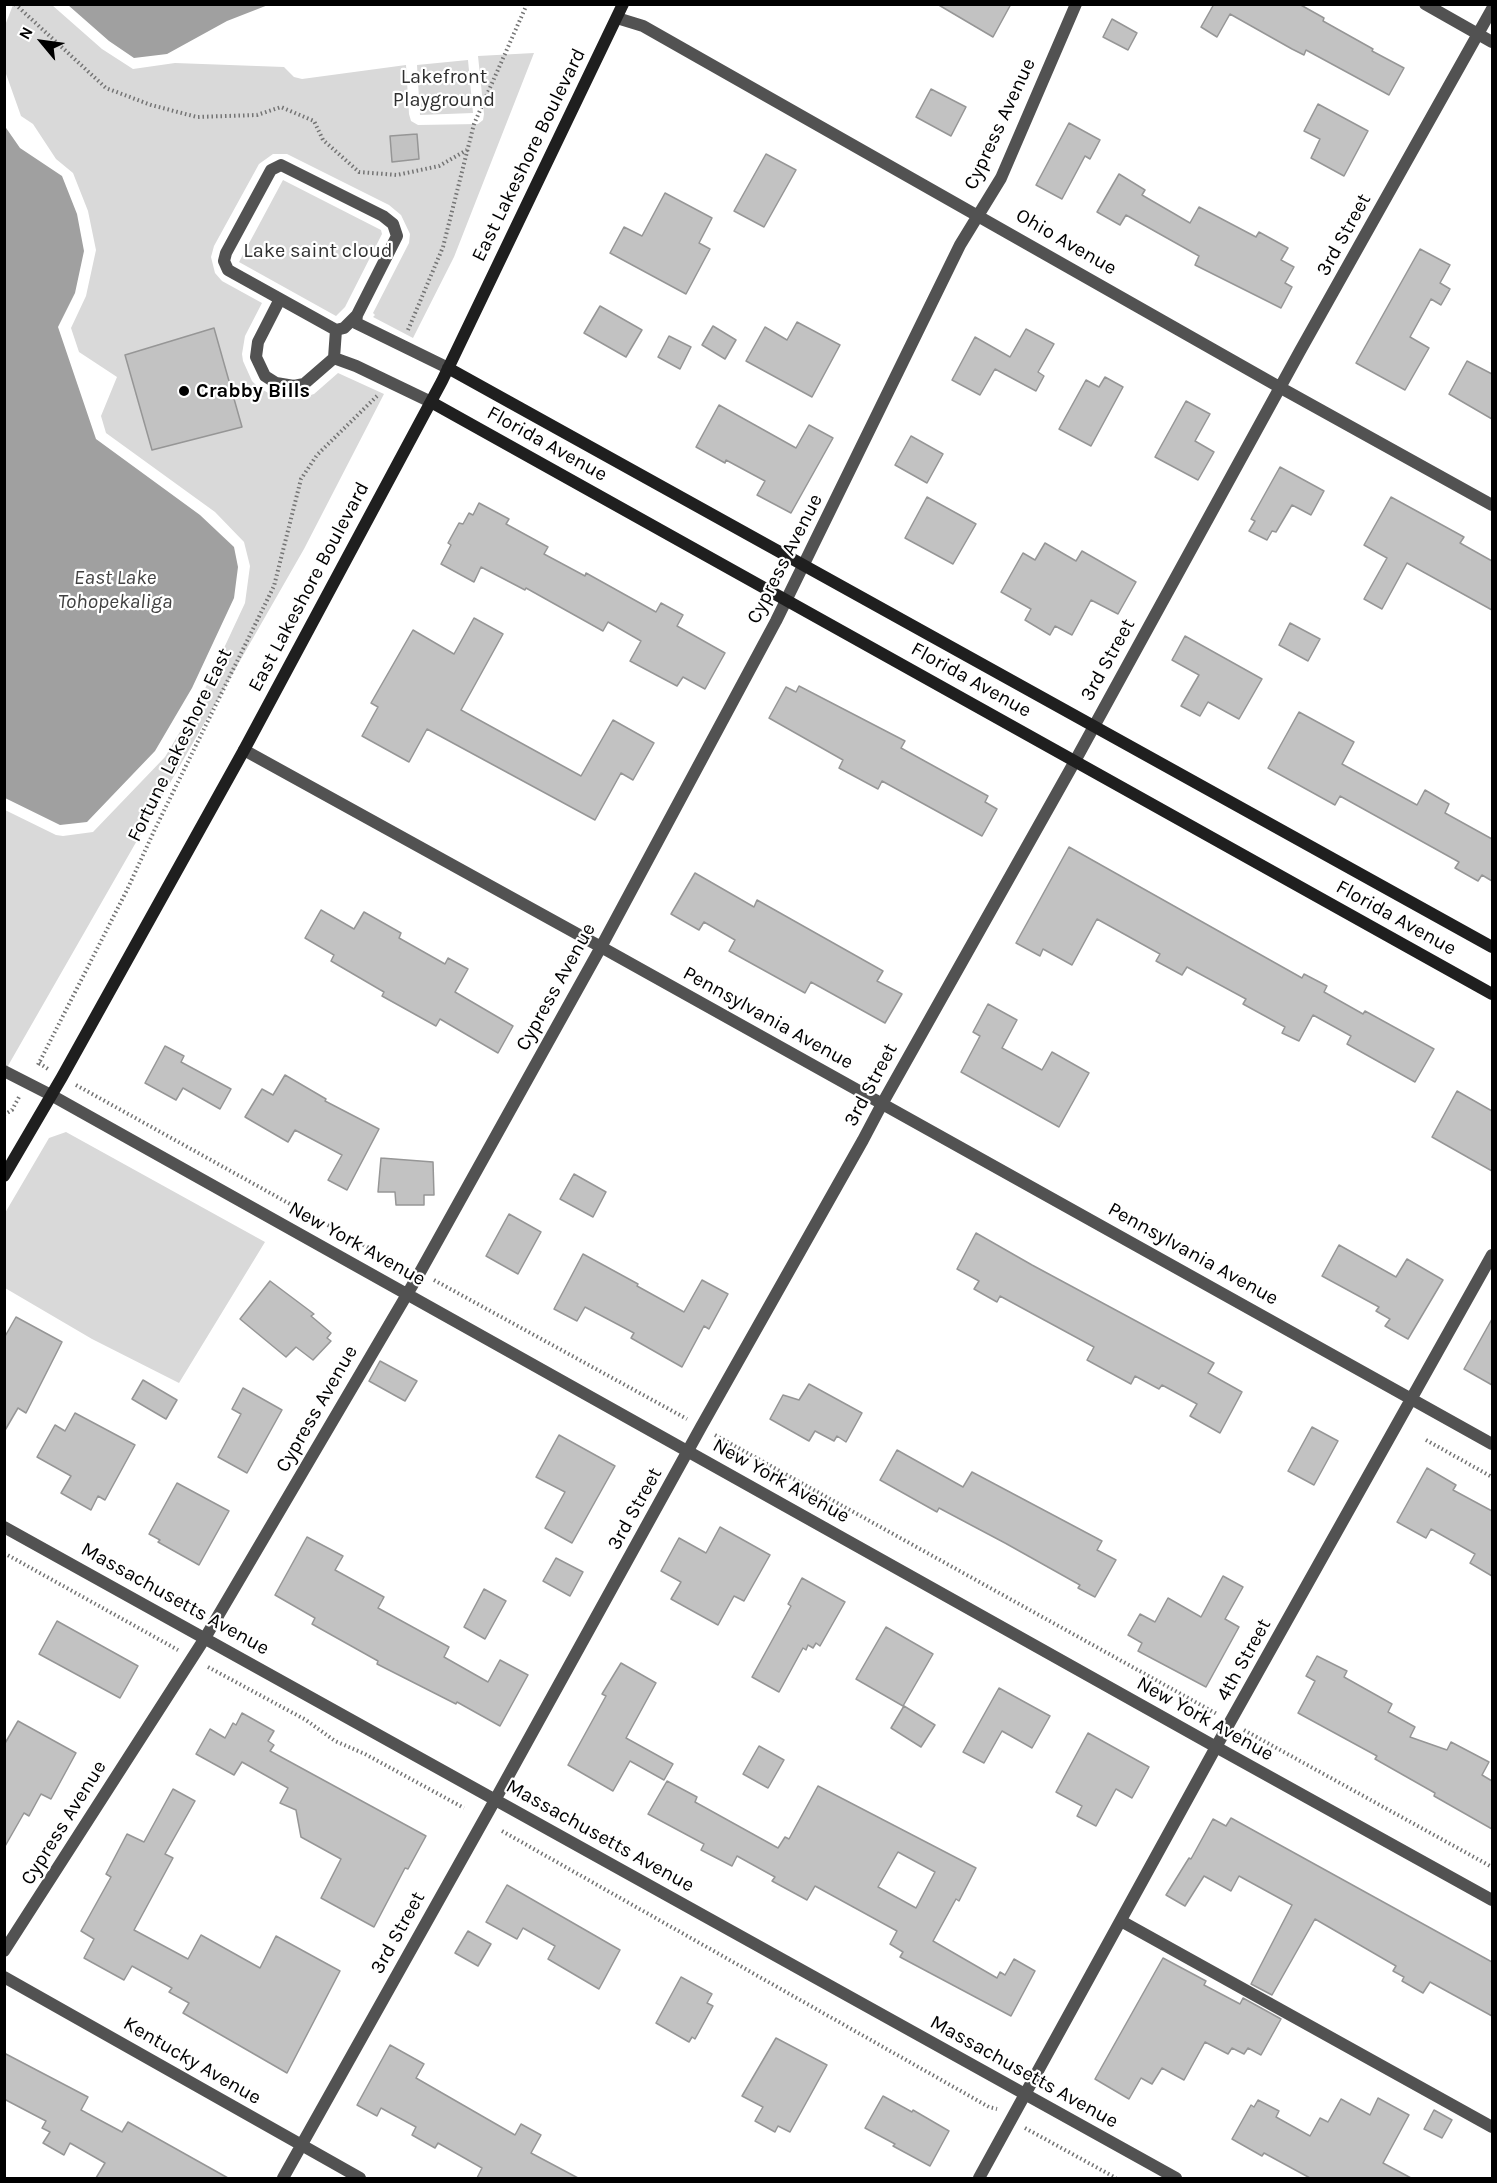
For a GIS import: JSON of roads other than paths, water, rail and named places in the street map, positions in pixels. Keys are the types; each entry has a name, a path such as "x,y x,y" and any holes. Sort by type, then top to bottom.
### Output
{"main road":[{"name":"East Lakeshore Boulevard","path":"4,1176 62,1077 244,750 431,402 623,4"},
{"name":"Florida Avenue","path":"448,368 1492,946"},
{"name":"Florida Avenue","path":"431,402 1492,994"}],"street":[{"name":"Cypress Avenue","path":"4,1952 205,1638 419,1274 601,947 776,621 960,245 1001,178 1076,4"},
{"path":"1425,4 1492,42"},
{"name":"3rd Street","path":"283,2178 1075,761 1492,9"},
{"name":"Ohio Avenue","path":"617,18 643,26 1492,505"},
{"path":"281,165 383,216 393,224 397,236 357,315 344,328 336,330 228,270 224,261 226,253 272,170 281,165"},
{"path":"280,299 258,342 256,357 264,376 276,383 294,386 304,384 334,358 336,330"},
{"path":"357,315 356,323 448,368"},
{"path":"334,358 356,366 431,402"},
{"name":"Pennsylvania Avenue","path":"244,750 1492,1444"},
{"name":"New York Avenue","path":"4,1071 51,1095 1492,1900"},
{"name":"4th Street","path":"979,2178 1216,1747 1492,1255"},
{"name":"Massachusetts Avenue","path":"4,1527 1176,2178"},
{"path":"1121,1921 1492,2127"},
{"name":"Kentucky Avenue","path":"4,1977 360,2178"}],"water":[{"path":"68,5 268,5 227,21 167,54 134,58 109,41"},
{"name":"East Lake Tohopekaliga","path":"4,125 20,148 62,176 77,214 84,251 75,293 58,327 96,439 200,515 234,547 238,567 234,598 192,688 155,751 87,822 60,825 5,798"}],"place":[{"name":"Crabby Bills","path":"184,391"}],"park label":[{"name":"Lakefront Playground","path":"444,88"},
{"name":"Lake saint cloud","path":"318,251"}]}
